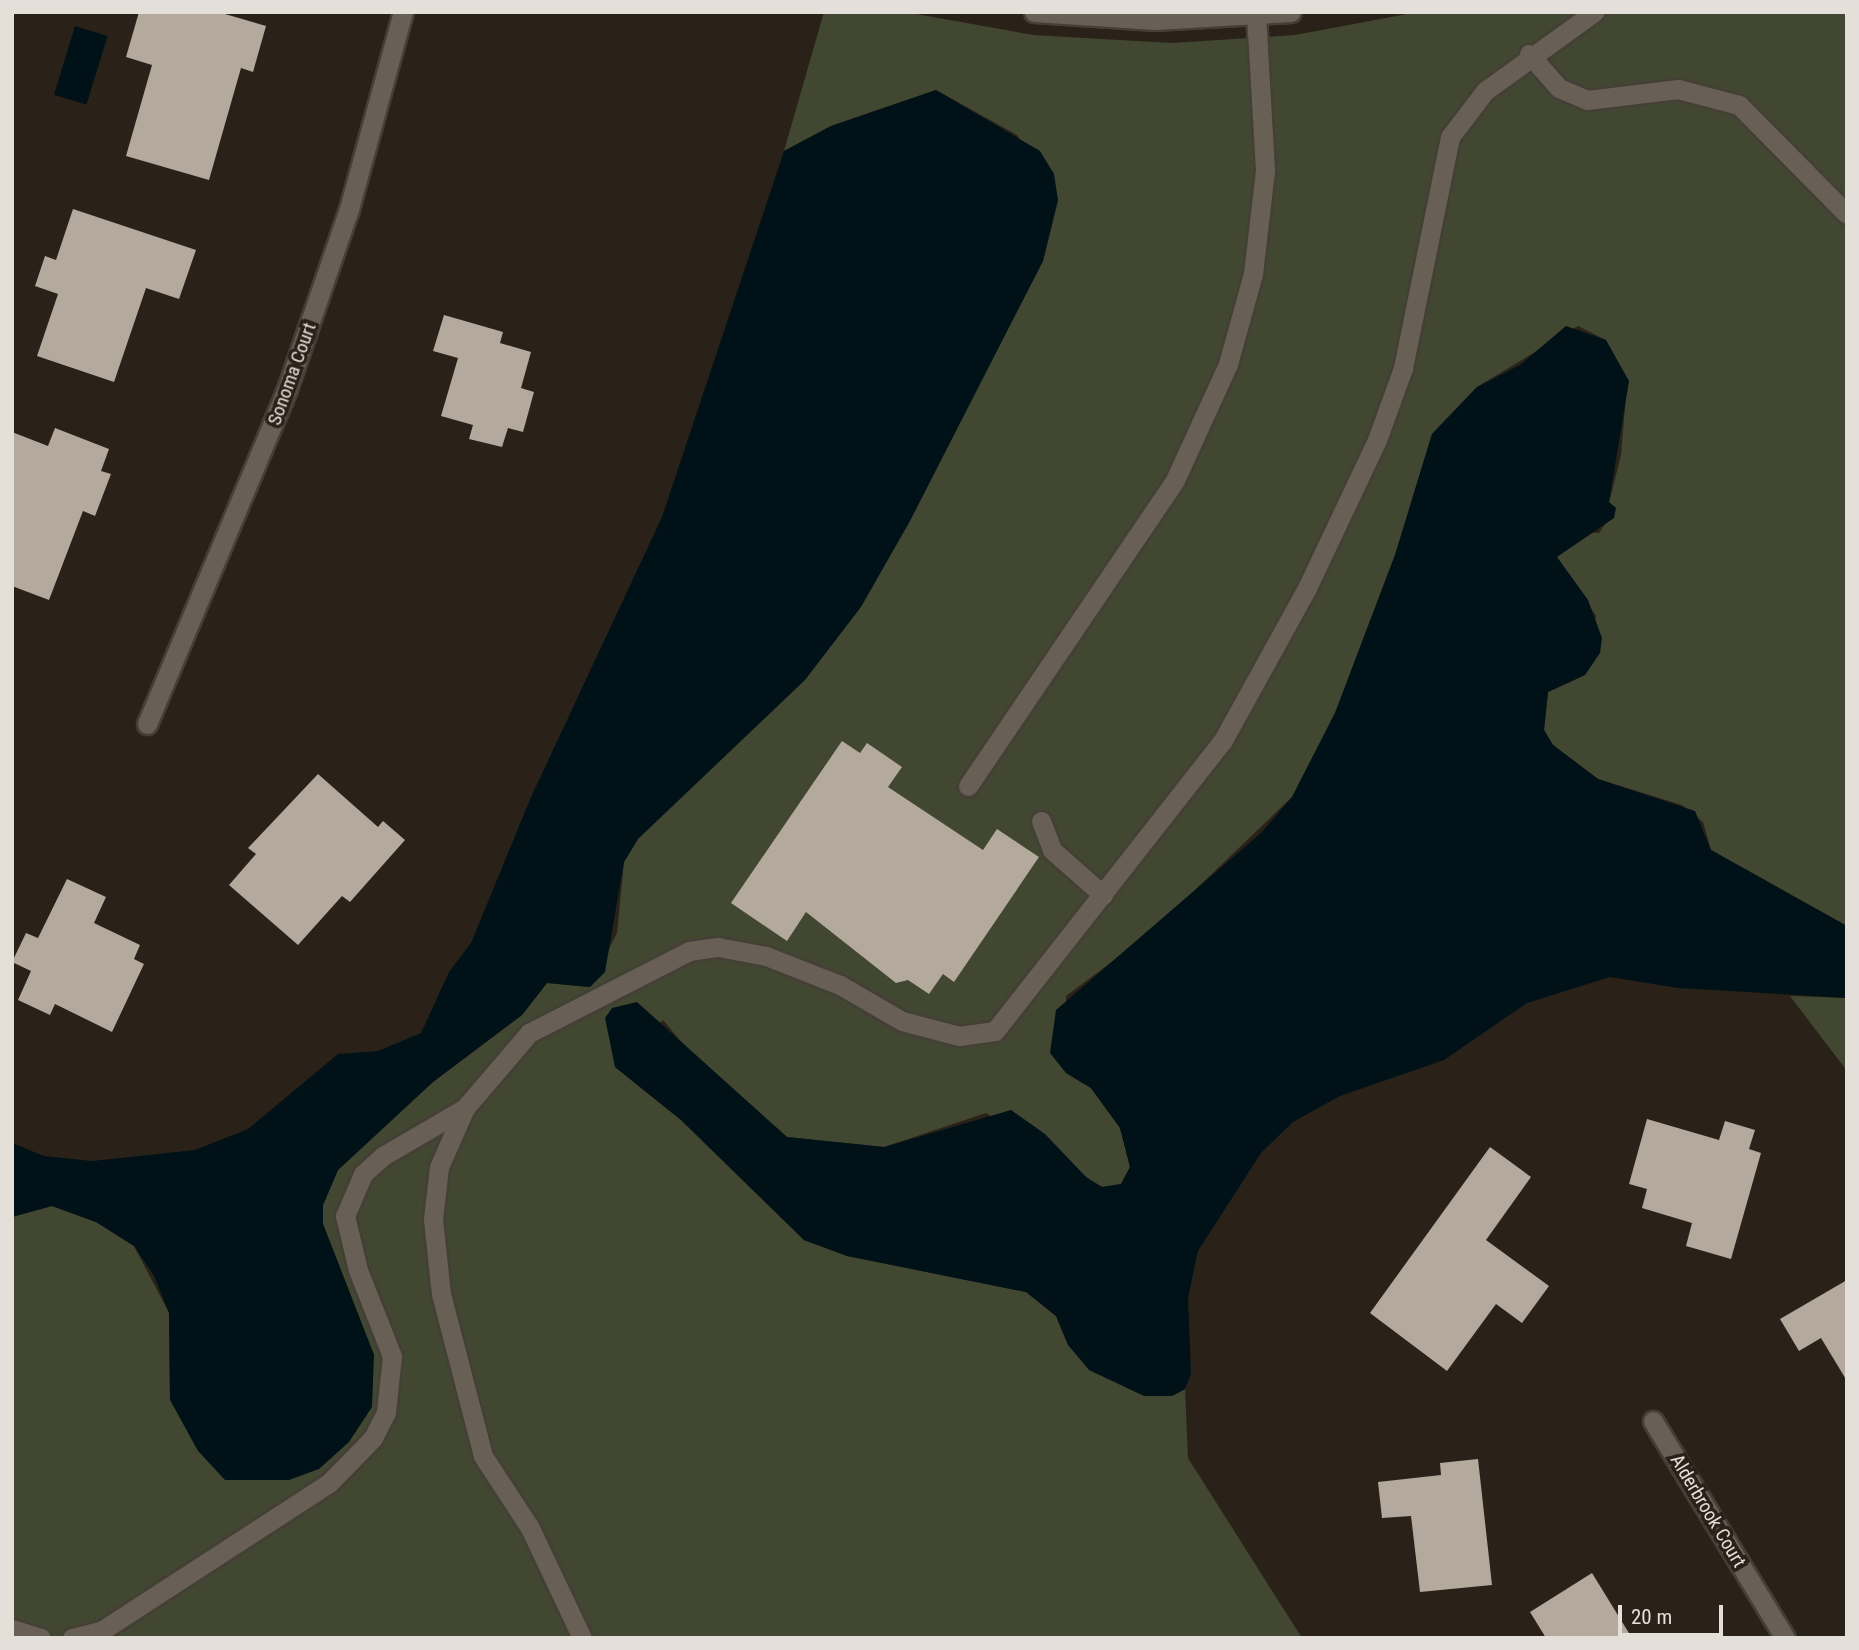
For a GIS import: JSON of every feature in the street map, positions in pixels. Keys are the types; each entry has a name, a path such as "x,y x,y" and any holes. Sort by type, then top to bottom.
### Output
{"street":[{"name":"Sonoma Court","path":"147,724 287,389 349,209 403,12"},
{"path":"1034,12 1155,20 1291,12"},
{"path":"72,1638 101,1631 329,1483 373,1438 386,1412 392,1356 358,1270 345,1216 363,1174 383,1156 465,1108 529,1033 663,960 718,947 766,956 840,985 902,1021 981,1038 995,1031 1222,742 1307,588 1377,440 1403,368 1450,138 1485,91 1529,54 1594,12"},
{"path":"968,786 1175,480 1228,365 1253,274 1264,184 1256,14"},
{"path":"1529,54 1559,88 1587,100 1678,89 1739,105 1847,214"},
{"path":"1041,821 1052,850 1103,895"},
{"path":"465,1108 438,1180 433,1219 441,1294 483,1456 530,1528 582,1638"},
{"name":"Alderbrook Court","path":"1653,1421 1785,1638"},
{"path":"12,1629 41,1638"}],"green space":[{"path":"824,12 905,12 1033,35 1172,43 1295,35 1418,12 1847,12 1847,926 1711,850 1703,822 1682,805 1598,779 1553,745 1544,730 1548,692 1585,675 1596,616 1557,557 1585,532 1599,533 1616,508 1609,503 1621,455 1626,395 1606,340 1578,326 1477,387 1432,434 1395,555 1335,713 1292,797 1149,934 1066,996 1066,1073 1091,1088 1120,1128 1130,1167 1121,1184 1102,1187 986,1113 884,1147 787,1137 694,1057 663,1020 615,1067 681,1120 804,1240 847,1256 1026,1292 1056,1316 1068,1345 1172,1396 1185,1389 1188,1458 1302,1638 12,1638 12,1217 52,1206 96,1222 134,1246 169,1313 170,1400 374,1355 323,1224 323,1205 338,1170 433,1082 522,1015 547,983 589,987 617,933 624,862 638,839 677,797 982,378 1043,261 1058,200 1017,135 936,90 831,126 784,151"},
{"path":"1790,996 1847,998 1847,1071"}],"shaded area":[{"path":"75,26 108,36 86,105 54,95"},
{"path":"936,90 1040,151 1054,174 1058,200 1043,261 910,521 861,607 805,680 638,839 624,862 605,972 590,987 547,983 522,1015 433,1082 338,1170 323,1205 323,1224 374,1355 372,1407 349,1442 319,1469 289,1480 225,1480 198,1451 170,1400 169,1313 154,1276 134,1246 96,1222 52,1206 12,1217 12,1143 44,1156 92,1161 195,1150 248,1129 338,1054 378,1051 421,1033 449,972 471,943 531,797 662,517 784,151 831,126"},
{"path":"1566,326 1606,340 1629,381 1609,502 1616,508 1614,518 1557,557 1588,600 1602,638 1600,653 1585,675 1548,692 1544,730 1553,745 1598,779 1695,811 1711,850 1847,926 1847,998 1678,988 1610,977 1527,1003 1444,1060 1340,1096 1293,1122 1261,1153 1198,1251 1188,1298 1191,1374 1185,1389 1172,1396 1144,1396 1089,1370 1068,1345 1056,1316 1026,1292 847,1256 804,1240 681,1120 615,1067 605,1018 612,1008 637,1002 787,1137 884,1147 1011,1110 1045,1134 1087,1178 1102,1187 1121,1184 1130,1167 1120,1128 1091,1088 1066,1073 1050,1053 1056,1010 1261,833 1292,797 1335,713 1395,555 1432,434 1477,387 1520,365"}],"building":[{"path":"139,12 218,12 266,26 253,72 241,68 209,180 126,156 152,65 126,57"},
{"path":"73,209 196,250 179,299 146,288 114,382 37,356 58,294 35,286 45,256 56,260"},
{"path":"444,315 503,332 500,343 531,352 521,388 534,392 523,432 508,428 502,447 469,439 473,425 441,416 458,358 433,351"},
{"path":"55,428 109,449 101,471 111,474 95,516 83,511 49,600 12,586 12,432 48,446"},
{"path":"842,741 860,753 867,743 902,767 888,787 983,850 997,829 1039,857 954,982 943,974 929,994 908,980 896,983 806,912 787,941 731,903"},
{"path":"318,774 378,827 383,821 405,840 350,902 342,896 298,945 229,885 256,854 248,848"},
{"path":"67,879 106,897 94,923 140,945 134,959 144,964 112,1032 55,1004 50,1015 18,1000 31,971 12,962 26,933 38,938"},
{"path":"1647,1119 1719,1140 1725,1121 1755,1130 1749,1149 1761,1153 1731,1259 1686,1246 1692,1223 1642,1208 1647,1189 1629,1184"},
{"path":"1490,1147 1531,1177 1486,1240 1549,1286 1522,1323 1496,1304 1447,1371 1370,1313"},
{"path":"1847,1280 1847,1381 1821,1338 1799,1351 1780,1319"},
{"path":"1478,1459 1492,1585 1420,1592 1411,1516 1382,1518 1378,1482 1441,1475 1440,1463"},
{"path":"1592,1573 1632,1638 1546,1638 1530,1612"}]}
